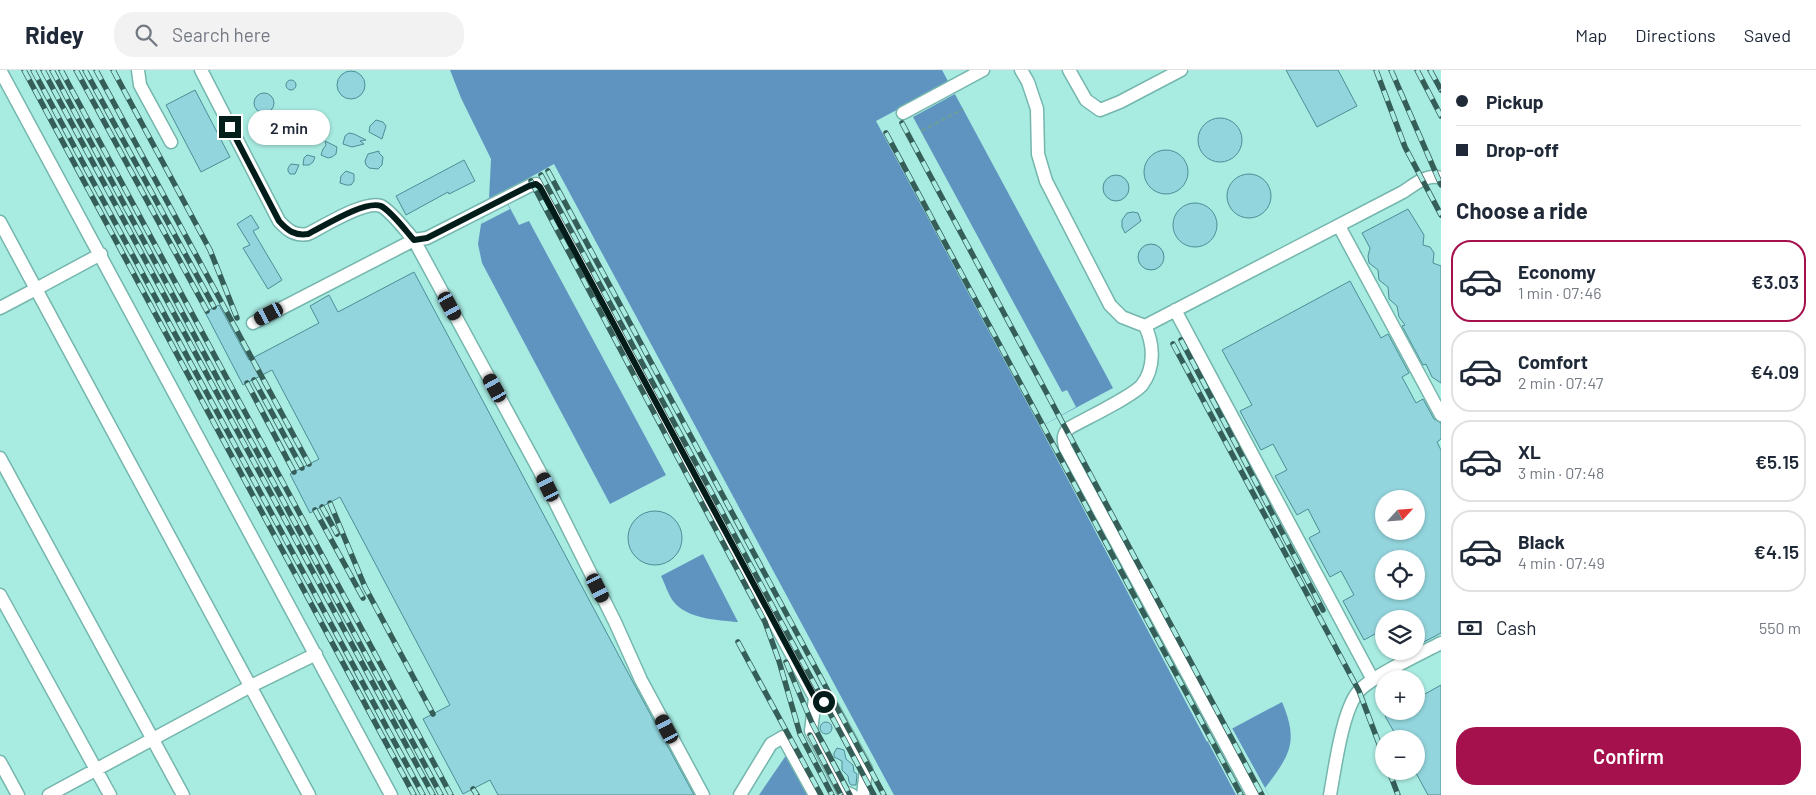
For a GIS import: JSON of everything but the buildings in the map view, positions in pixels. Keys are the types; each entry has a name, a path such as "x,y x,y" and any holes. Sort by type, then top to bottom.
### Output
{"street":[{"path":"0,70 101,254 391,795"},
{"path":"138,70 140,85 171,142"},
{"path":"200,70 279,221 286,229 300,235 308,234 362,207 374,205 386,209 414,240 539,470 615,622 640,680 702,795"},
{"path":"903,113 983,70"},
{"path":"1021,70 1034,95 1037,109 1038,154 1046,181 1110,305 1122,317 1145,326 1150,339 1151,362 1142,385 1131,394 1069,428 1065,432 1064,442 1253,795"},
{"path":"1069,70 1086,100 1100,110 1120,102 1181,70"},
{"path":"1145,326 1314,236 1339,226 1427,177 1437,176 1441,178"},
{"path":"253,323 414,240 427,238 529,186 536,184 540,187 815,698 811,731 843,791 852,795"},
{"path":"0,222 309,795"},
{"path":"1339,226 1441,415"},
{"path":"0,308 101,254"},
{"path":"1175,310 1373,680"},
{"path":"0,458 183,795"},
{"path":"0,595 110,795"},
{"path":"1330,795 1339,743 1350,706 1359,691 1373,680 1441,643"},
{"path":"49,795 251,686 316,654"},
{"path":"815,698 832,706 866,769 863,795"},
{"path":"740,795 771,744 784,737 815,795"},
{"path":"0,762 18,795"}],"path":[{"path":"921,131 963,109"}],"water":[{"path":"450,70 942,70 1113,388 1040,427 1207,742 1282,702 1291,738 1286,757 1265,788 1269,795 894,795 554,164 502,193 519,225 529,221 666,475 610,504 482,263 478,244 481,224 489,199 491,159 461,98"},
{"path":"703,554 738,622 702,618 686,612 673,601 661,576"},
{"path":"787,754 809,795 759,795"}],"pier":[{"path":"949,82 955,94 913,117 1062,392 1067,390 1076,407 1040,427 876,121"},
{"path":"501,192 510,209 481,224 489,199"},
{"path":"1232,728 1269,795 1236,795 1208,742"}],"railway":[{"path":"24,70 414,795"},
{"path":"33,70 423,795"},
{"path":"43,70 433,795"},
{"path":"52,70 441,795"},
{"path":"61,70 451,795"},
{"path":"76,70 207,311"},
{"path":"85,70 214,307"},
{"path":"96,70 309,464"},
{"path":"113,70 210,250 237,318"},
{"path":"1376,70 1405,147 1441,215"},
{"path":"1391,70 1441,185"},
{"path":"1417,70 1441,116"},
{"path":"1430,70 1441,90"},
{"path":"902,123 1262,795"},
{"path":"886,133 1241,795"},
{"path":"548,171 884,795"},
{"path":"541,175 874,795"},
{"path":"531,181 765,622 779,661 800,734 832,795"},
{"path":"1181,340 1323,610"},
{"path":"1173,344 1359,691 1375,733"},
{"path":"254,380 302,468"},
{"path":"247,383 294,472"},
{"path":"330,503 365,587 433,714"},
{"path":"322,507 337,534"},
{"path":"315,510 363,598"},
{"path":"738,642 821,795"},
{"path":"786,662 812,723 850,795"},
{"path":"810,735 841,795"},
{"path":"1392,780 1398,795"},
{"path":"473,789 477,795"}],"route":[{"path":"230,127 279,221 292,233 300,235 308,234 362,207 374,205 386,209 414,240 427,238 529,186 538,185 544,191 815,698 824,702"}]}
